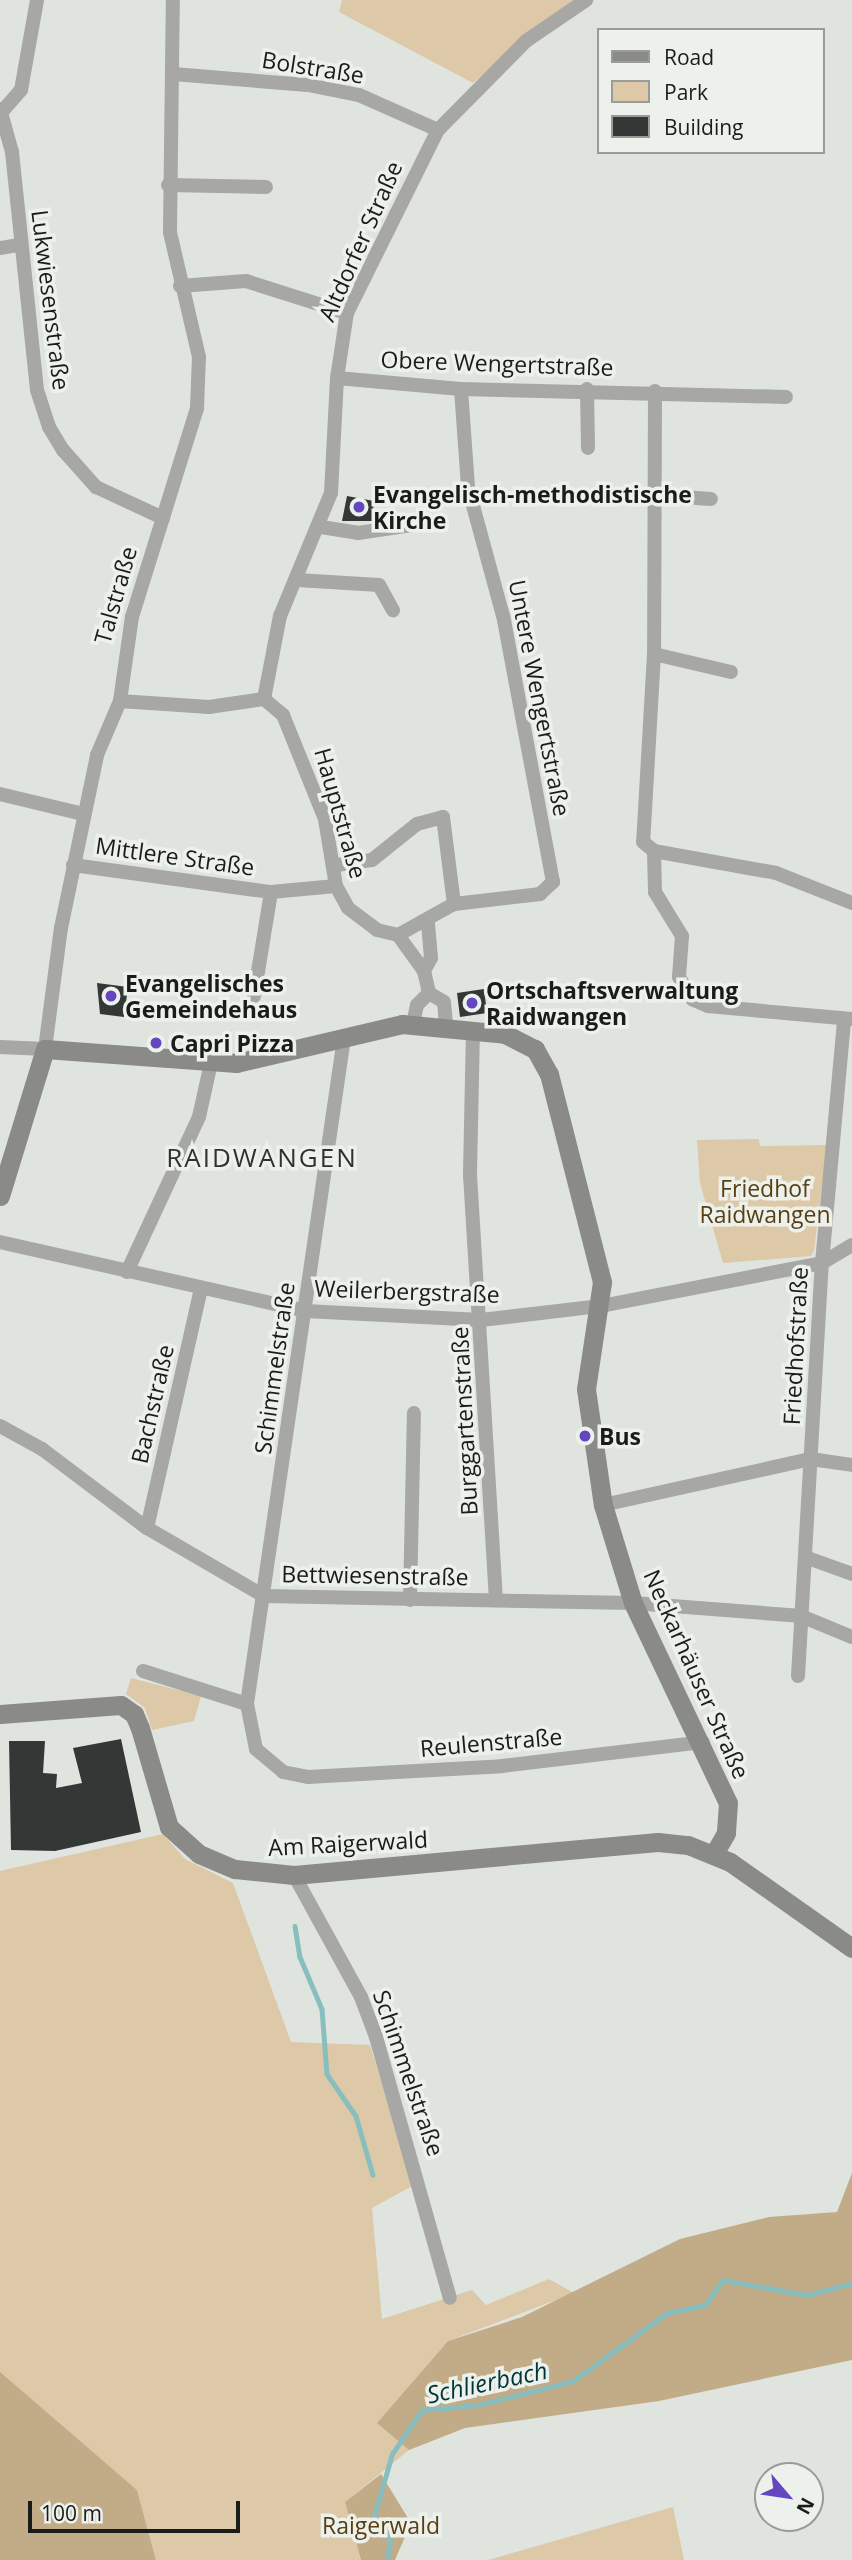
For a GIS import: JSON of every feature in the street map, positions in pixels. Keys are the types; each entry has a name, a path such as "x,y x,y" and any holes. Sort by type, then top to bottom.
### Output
{"street":[{"name":"Lukwiesenstraße","path":"37,0 21,90 1,111 12,152 18,245 37,390 49,427 62,450 96,487 163,518"},
{"name":"Talstraße","path":"0,1196 45,1049 73,865 97,755 120,702 122,659 163,518 189,443 199,384 195,332 180,286 168,185 173,0"},
{"name":"Altdorfer Straße","path":"264,699 280,616 321,527 334,471 337,378 347,313 438,130 485,78 526,41 586,0"},
{"name":"Bolstraße","path":"173,74 308,85 359,95 438,130"},
{"path":"168,185 266,187"},
{"path":"0,248 18,245"},
{"path":"180,286 246,281 347,313"},
{"name":"Obere Wengertstraße","path":"337,378 461,389 587,389 786,397"},
{"name":"Untere Wengertstraße","path":"398,935 428,921 454,904 540,894 553,882 554,872 503,616 468,487 461,389"},
{"path":"587,389 589,448"},
{"path":"655,391 654,654 640,829 643,842 654,851 776,873 852,903"},
{"path":"654,495 711,499"},
{"path":"321,527 358,533 420,524"},
{"path":"297,580 379,585 393,610"},
{"path":"654,654 731,672"},
{"path":"120,702 209,707 264,699"},
{"name":"Hauptstraße","path":"264,699 283,715 296,738 336,865 336,887 353,915 398,935"},
{"path":"0,794 83,814"},
{"path":"336,865 372,860 417,824 443,817 454,904"},
{"path":"654,851 655,892 682,936 683,991 708,1006 848,1019"},
{"name":"Mittlere Straße","path":"73,865 271,892 336,887"},
{"name":"Mittlere Straße","path":"254,996 271,892"},
{"path":"424,971 431,958 428,921"},
{"path":"398,935 424,971 429,993 444,1002 446,1027"},
{"path":"413,1024 417,1005 429,993"},
{"name":"Friedhofstraße","path":"798,1676 822,1263 848,1019"},
{"name":"Neckarhäuser Straße","path":"45,1049 211,1063 280,1056 344,1038 413,1024 473,1030 524,1040 542,1058 598,1259 601,1306 586,1389 603,1505 633,1603 703,1741 728,1803 726,1833 714,1853"},
{"name":"Burggartenstraße","path":"473,1030 470,1175 481,1320 496,1600"},
{"name":"Schimmelstraße","path":"283,1772 256,1749 247,1704 344,1038"},
{"path":"0,1048 45,1049"},
{"path":"127,1272 199,1116 211,1063"},
{"name":"Weilerbergstraße","path":"0,1242 305,1311 481,1320 601,1306 822,1263 852,1245"},
{"name":"Bachstraße","path":"147,1528 201,1289"},
{"path":"410,1600 414,1413"},
{"name":"Bettwiesenstraße","path":"0,1426 42,1449 147,1528 264,1596 633,1603 801,1616 852,1637"},
{"path":"603,1505 811,1459 852,1465"},
{"path":"805,1557 852,1574"},
{"path":"143,1671 247,1704"},
{"name":"Am Raigerwald","path":"0,1714 121,1705 134,1714 159,1805 184,1844 235,1869 294,1875 658,1842 714,1853"},
{"name":"Reulenstraße","path":"283,1772 308,1777 502,1766 703,1741"},
{"path":"714,1853 852,1948"},
{"name":"Schimmelstraße","path":"294,1875 361,1997 376,2037 450,2298"}],"green space":[{"path":"342,0 574,0 473,83 339,12"},
{"name":"Friedhof Raidwangen","path":"759,1139 760,1146 827,1145 814,1251 811,1256 723,1263 700,1183 697,1140"},
{"path":"131,1678 201,1696 194,1721 152,1730 145,1708 126,1694"},
{"path":"163,1834 185,1859 233,1883 291,2042 370,2045 414,2185 372,2208 382,2319 472,2290 486,2305 549,2279 574,2293 448,2341 378,2422 409,2450 345,2502 361,2560 156,2560 137,2490 0,2373 0,1871"},
{"path":"852,2173 852,2360 659,2401 465,2428 409,2450 377,2423 448,2341 522,2317 680,2239 769,2217 837,2212"},
{"path":"0,2372 137,2490 156,2560 0,2560"},
{"name":"Raigerwald","path":"381,2474 411,2523 395,2560 361,2560 345,2502"},
{"path":"673,2507 684,2560 488,2560"}],"building":[{"name":"Evangelisch-methodistische Kirche","path":"347,496 374,501 372,521 342,521"},
{"name":"Evangelisches Gemeindehaus","path":"97,983 128,987 124,1017 100,1014"},
{"name":"Ortschaftsverwaltung Raidwangen","path":"484,989 487,1013 460,1017 457,993"},
{"path":"121,1739 141,1832 55,1851 11,1850 9,1741 45,1741 43,1773 57,1774 56,1788 82,1783 73,1748"}],"waterway":[{"path":"295,1926 300,1957 322,2009 327,2074 356,2116 373,2175"},
{"name":"Schlierbach","path":"387,2560 390,2541 374,2516 392,2454 422,2410 478,2405 573,2381 667,2313 705,2305 723,2280 807,2295 852,2283"}],"place":[{"name":"Evangelisch-methodistische Kirche","path":"359,507"},
{"name":"Evangelisches Gemeindehaus","path":"111,996"},
{"name":"Ortschaftsverwaltung Raidwangen","path":"472,1003"},
{"name":"Capri Pizza","path":"156,1043"},
{"name":"Bus","path":"585,1436"}],"district":[{"name":"RAIDWANGEN","path":"262,1158"}]}
